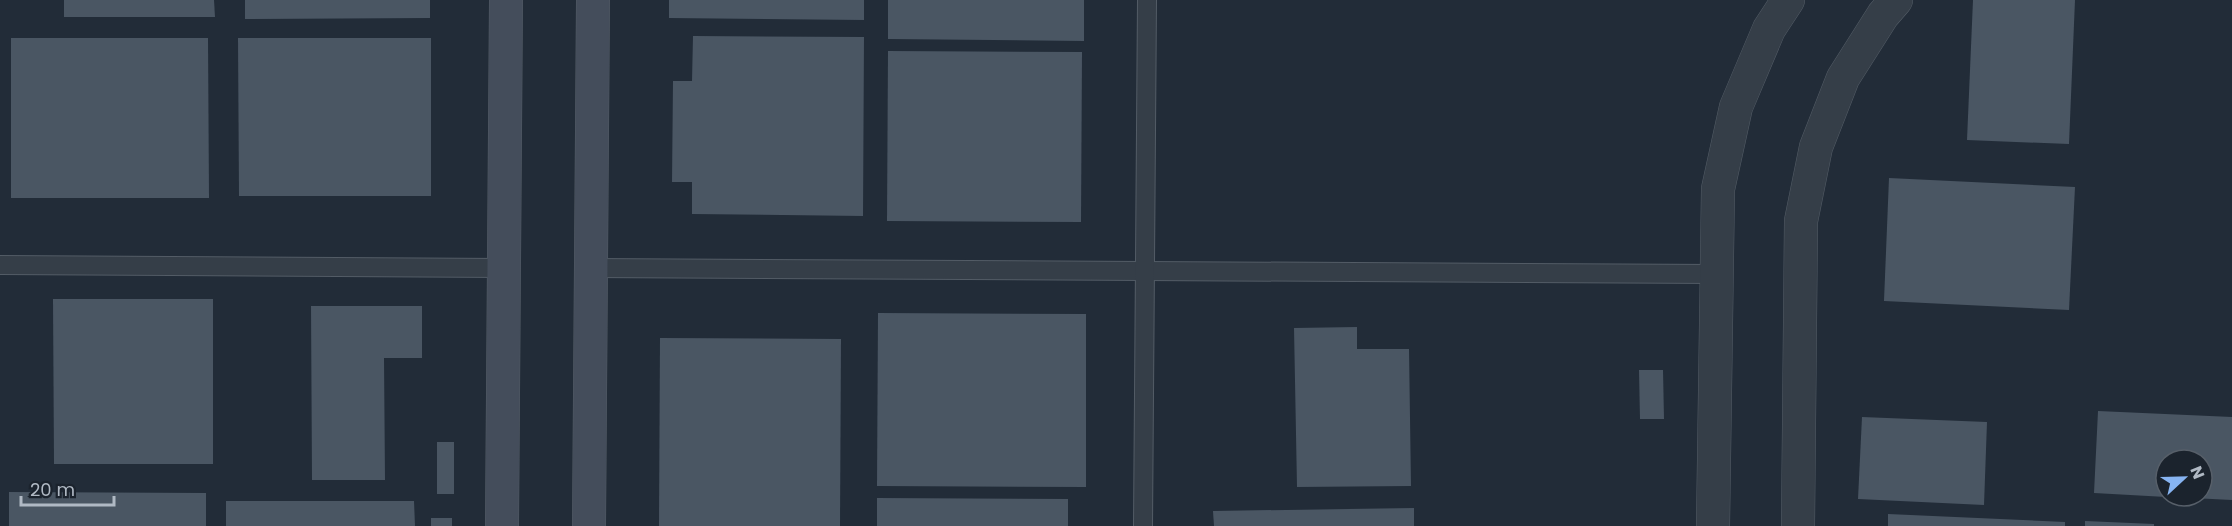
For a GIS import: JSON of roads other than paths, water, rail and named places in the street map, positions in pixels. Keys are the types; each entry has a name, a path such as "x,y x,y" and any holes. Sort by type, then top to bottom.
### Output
{"street":[{"path":"502,526 506,0"},
{"path":"589,526 593,0"},
{"path":"1713,526 1718,189 1736,107 1769,29 1788,0"},
{"path":"1798,526 1801,221 1816,147 1843,78 1883,15 1896,0"}],"lane":[{"path":"1143,526 1147,0"},
{"path":"0,265 504,267"},
{"path":"591,268 1716,274"}]}
